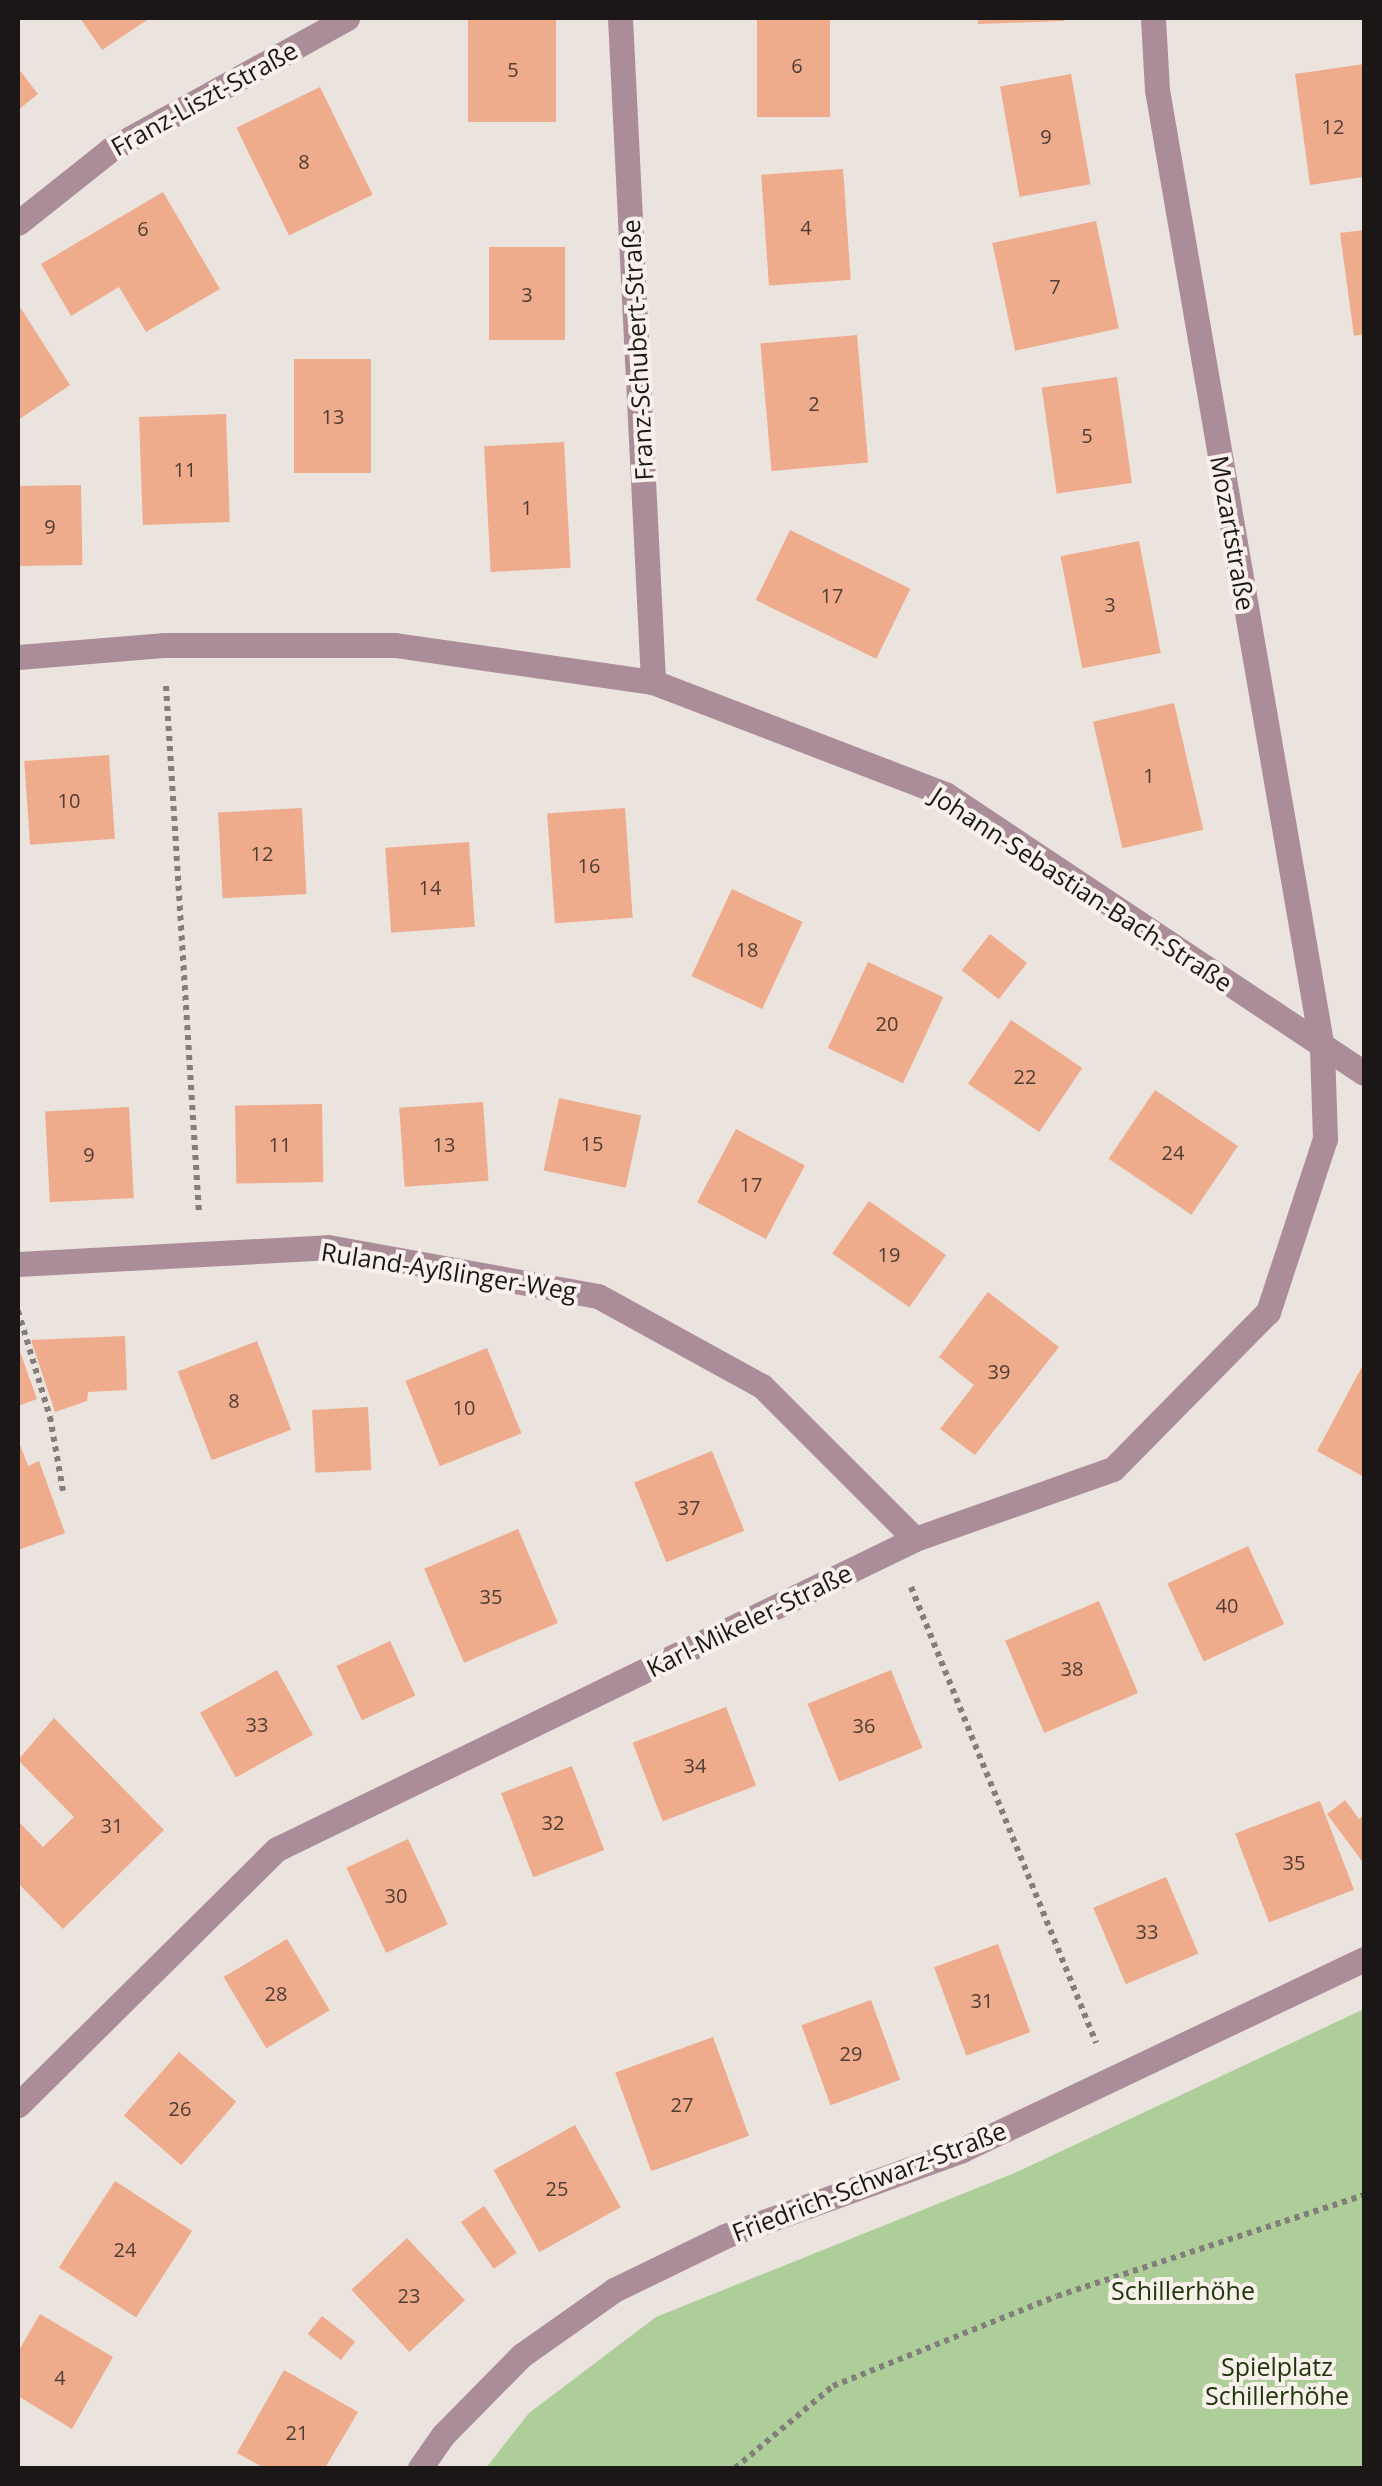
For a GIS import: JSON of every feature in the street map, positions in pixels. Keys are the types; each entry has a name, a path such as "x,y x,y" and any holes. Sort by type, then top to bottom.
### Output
{"street":[{"name":"Franz-Liszt-Straße","path":"18,223 110,149 347,18"},
{"name":"Franz-Schubert-Straße","path":"620,18 653,682"},
{"name":"Mozartstraße","path":"1153,18 1157,90 1322,1048"},
{"name":"Johann-Sebastian-Bach-Straße","path":"18,657 164,645 396,645 653,682 944,794 1364,1073"},
{"name":"Karl-Mikeler-Straße","path":"18,2104 276,1848 906,1544 1114,1469 1268,1312 1324,1139 1322,1048"},
{"name":"Ruland-Ayßlinger-Weg","path":"18,1264 328,1247 598,1296 762,1386 906,1544"},
{"name":"Friedrich-Schwarz-Straße","path":"420,2468 443,2435 522,2355 614,2290 725,2236 962,2150 1364,1959"}],"path":[{"path":"164,645 202,1254"},
{"path":"18,1310 50,1417 63,1491"},
{"path":"906,1544 1111,2079"},
{"path":"736,2468 833,2386 1057,2296 1364,2194"}],"green space":[{"name":"Schillerhöhe","path":"1364,2009 1364,2468 486,2468 529,2413 656,2317 1017,2172"}],"building":[{"path":"80,18 150,18 102,50"},
{"path":"468,18 556,18 556,122 468,122"},
{"path":"757,18 830,18 830,117 757,117"},
{"path":"978,18 1064,18 1064,21 978,24"},
{"path":"1364,64 1364,177 1310,185 1295,74"},
{"path":"18,68 38,94 18,110"},
{"path":"1071,74 1090,184 1020,197 1000,87"},
{"path":"320,87 373,195 289,236 236,128"},
{"path":"843,169 851,280 769,285 761,175"},
{"path":"163,192 220,289 146,332 119,287 71,316 41,264"},
{"path":"1096,221 1119,329 1015,351 992,243"},
{"path":"1364,230 1364,334 1354,336 1340,233"},
{"path":"489,247 565,247 565,340 489,340"},
{"path":"18,304 70,385 18,420"},
{"path":"857,335 868,463 772,471 760,343"},
{"path":"294,359 371,359 371,473 294,473"},
{"path":"1117,377 1132,483 1057,494 1042,388"},
{"path":"226,414 230,522 143,525 139,417"},
{"path":"564,442 571,568 491,572 484,446"},
{"path":"81,485 82,565 19,566 18,486"},
{"path":"790,530 910,589 876,659 756,600"},
{"path":"1139,541 1161,653 1082,668 1060,556"},
{"path":"1174,703 1203,830 1122,848 1093,722"},
{"path":"109,755 115,839 30,845 24,761"},
{"path":"302,808 307,894 223,898 218,812"},
{"path":"625,808 633,918 555,923 547,813"},
{"path":"469,842 475,927 391,933 385,848"},
{"path":"732,889 803,922 762,1009 691,976"},
{"path":"990,934 1027,963 999,999 962,970"},
{"path":"868,962 943,997 903,1083 828,1048"},
{"path":"1011,1020 1082,1068 1039,1132 968,1084"},
{"path":"1155,1090 1238,1146 1191,1215 1109,1159"},
{"path":"559,1098 641,1115 626,1188 544,1170"},
{"path":"483,1102 489,1181 405,1187 399,1108"},
{"path":"322,1104 323,1182 236,1184 235,1106"},
{"path":"129,1107 134,1198 50,1202 45,1111"},
{"path":"736,1129 805,1166 766,1239 697,1202"},
{"path":"869,1201 946,1255 909,1307 832,1253"},
{"path":"988,1292 1059,1347 975,1455 940,1429 974,1385 939,1357"},
{"path":"125,1336 127,1390 88,1392 87,1401 55,1412 31,1340"},
{"path":"257,1341 291,1430 212,1460 178,1371"},
{"path":"18,1346 37,1399 18,1406"},
{"path":"487,1348 521,1433 440,1466 405,1381"},
{"path":"1364,1363 1364,1477 1317,1451"},
{"path":"368,1407 371,1470 315,1473 312,1410"},
{"path":"18,1439 28,1466 39,1461 65,1533 18,1550"},
{"path":"712,1451 744,1531 666,1562 634,1482"},
{"path":"518,1529 558,1623 464,1663 424,1569"},
{"path":"1248,1546 1284,1624 1204,1662 1167,1584"},
{"path":"1099,1601 1138,1693 1044,1733 1005,1641"},
{"path":"390,1641 415,1695 362,1720 337,1666"},
{"path":"277,1670 313,1735 236,1777 200,1713"},
{"path":"891,1670 922,1748 839,1782 808,1704"},
{"path":"726,1707 756,1785 663,1821 633,1743"},
{"path":"54,1718 164,1830 63,1929 18,1883 18,1821 43,1847 74,1817 18,1760"},
{"path":"572,1766 604,1850 533,1877 501,1793"},
{"path":"1345,1800 1359,1819 1364,1815 1364,1864 1327,1814"},
{"path":"1320,1801 1354,1890 1269,1922 1235,1834"},
{"path":"408,1839 448,1924 386,1953 346,1868"},
{"path":"1166,1877 1198,1953 1126,1984 1093,1908"},
{"path":"287,1939 330,2010 266,2048 224,1977"},
{"path":"998,1944 1030,2032 966,2056 934,1967"},
{"path":"871,2000 900,2080 831,2105 801,2025"},
{"path":"713,2037 749,2136 651,2171 615,2073"},
{"path":"179,2052 236,2102 181,2165 124,2115"},
{"path":"575,2125 621,2207 539,2252 494,2170"},
{"path":"115,2181 192,2231 136,2317 59,2267"},
{"path":"484,2206 517,2253 494,2269 461,2222"},
{"path":"407,2238 465,2300 409,2352 351,2290"},
{"path":"40,2314 113,2357 72,2429 18,2396 18,2352"},
{"path":"322,2316 355,2342 341,2360 308,2334"},
{"path":"284,2370 358,2412 325,2468 264,2468 237,2453"}],"park label":[{"name":"Spielplatz Schillerhöhe","path":"1277,2382"}]}
